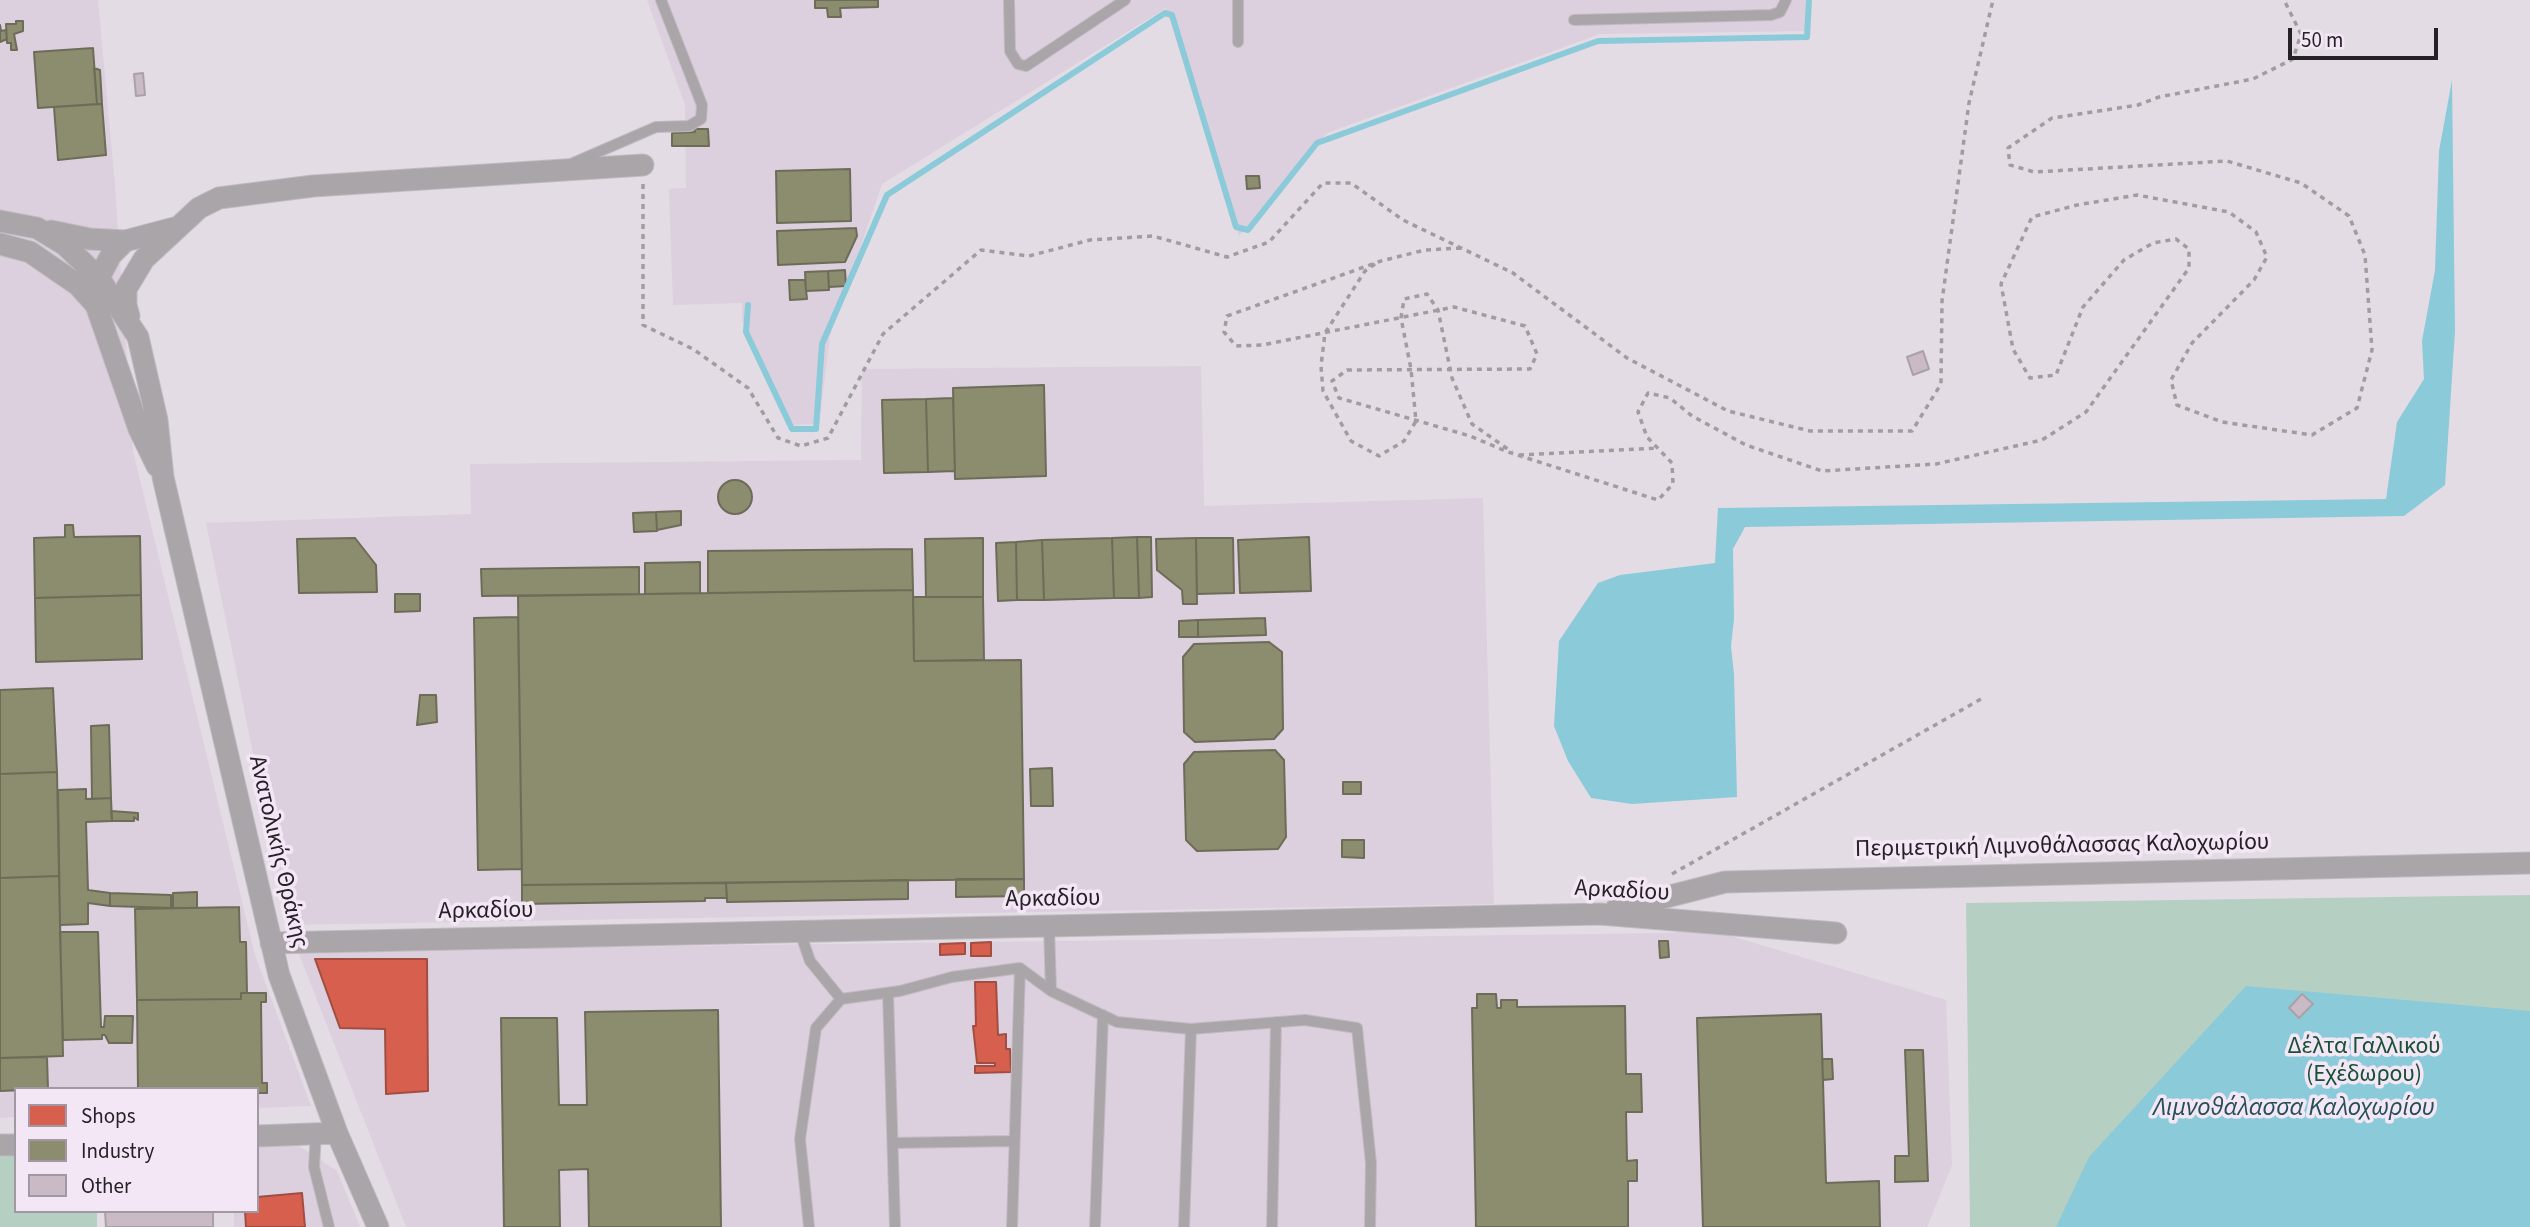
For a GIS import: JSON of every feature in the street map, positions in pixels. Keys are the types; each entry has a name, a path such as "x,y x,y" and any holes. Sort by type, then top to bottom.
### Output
{"street":[{"path":"138,337 125,305 126,289 144,259 199,208 219,198 248,193 643,165"},
{"name":"Ανατολικής Θράκης","path":"0,221 37,228 65,244 99,278 138,337 157,420 163,477 271,943 326,1133 378,1227"},
{"path":"37,228 90,239 125,241 176,228"},
{"path":"96,305 99,278 111,255 125,241"},
{"name":"Ανατολικής Θράκης","path":"0,244 30,253 78,285 96,305 139,429 163,477"},
{"path":"62,274 99,278 120,272 144,259"},
{"name":"Περιμετρική Λιμνοθάλασσας Καλοχωρίου","path":"1600,914 1725,881 2530,863"},
{"name":"Αρκαδίου","path":"271,943 1600,914 1836,933"},
{"path":"259,1136 326,1133"}],"lane":[{"path":"558,170 656,127 689,126 701,119 702,106 661,0"},
{"path":"1009,0 1010,51 1012,58 1026,66 1125,0"},
{"path":"1238,0 1238,42"},
{"path":"1574,20 1771,15 1780,12 1786,0"},
{"path":"1049,926 1051,991"},
{"path":"800,932 810,961 841,999"},
{"path":"1013,1227 1013,1141 1020,968"},
{"path":"809,1227 800,1139 816,1028 841,999 888,993 952,977 1020,968 1051,991 1117,1022 1191,1029 1305,1020 1357,1028 1371,1163 1370,1227"},
{"path":"888,993 895,1227"},
{"path":"1095,1227 1103,1015"},
{"path":"1272,1227 1276,1022"},
{"path":"1184,1227 1191,1029"},
{"path":"326,1133 314,1167 329,1227"},
{"path":"893,1143 1013,1141"}],"path":[{"path":"643,165 643,325 693,349 748,388 778,438 801,446 828,438 883,334 981,250 1029,256 1090,240 1153,236 1227,257 1269,242 1323,183 1351,183 1403,220 1513,272 1627,358 1728,411 1810,430 1912,431 1941,384 1942,301 1947,261 1969,103 1993,0"},
{"path":"1461,248 1425,250 1381,261 1227,316 1224,332 1236,346 1262,345 1454,307 1525,326 1538,354 1530,369 1347,370 1332,381 1339,398 1658,500 1673,484 1672,463 1647,437 1638,412 1648,393 1670,398 1692,416 1746,445 1822,471 1936,464 2042,440 2086,412 2189,268 2189,249 2176,239 2153,243 2124,260 2083,307 2056,375 2030,378 2012,349 2001,284 2032,216 2137,195 2229,212 2256,232 2267,257 2254,280 2192,343 2171,380 2178,405 2222,422 2312,435 2357,408 2372,350 2365,255 2349,216 2301,183 2227,161 2034,172 2010,165 2008,148 2052,118 2138,105 2159,97 2253,79 2293,59 2301,34 2284,0"},
{"path":"1381,261 1365,271 1325,333 1321,366 1323,391 1351,441 1379,456 1404,442 1416,421 1412,369 1401,318 1404,299 1427,294 1438,310 1452,378 1472,424 1517,455 1657,448"},
{"path":"1671,874 1981,699"}],"shaded area":[{"path":"0,0 98,0 115,185 133,451 255,955 311,1106 259,1108 259,1087 14,1087 14,1117 0,1118"},
{"path":"647,0 1809,0 1807,31 1600,34 1327,133 1239,236 1166,8 882,184 830,336 819,424 787,425 742,320 742,303 673,305 669,189 686,188 685,105"},
{"path":"1201,366 1204,506 1483,498 1494,904 288,925 206,523 471,514 470,464 861,460 862,369"},
{"path":"1704,928 1946,1000 1952,1165 1927,1227 406,1227 299,954 454,949 1671,933"},
{"path":"293,1142 337,1171 360,1227 234,1227 234,1213 259,1213 259,1143"}],"green space":[{"name":"Δέλτα Γαλλικού (Εχέδωρου)","path":"2530,895 2530,1227 1970,1227 1966,903"},
{"path":"14,1151 14,1213 97,1213 97,1227 0,1227 0,1152"}],"water":[{"path":"2452,80 2455,331 2445,485 2404,516 1745,527 1733,549 1734,619 1731,646 1737,797 1632,804 1591,798 1568,761 1554,726 1559,641 1598,583 1620,575 1715,563 1718,508 2386,499 2397,422 2424,379 2422,341 2435,270 2439,151"},
{"name":"Λιμνοθάλασσα Καλοχωρίου","path":"2246,986 2530,1011 2530,1227 2056,1227 2089,1157"}],"building: Shops":[{"path":"991,942 991,956 971,956 971,943"},
{"path":"965,943 965,954 940,955 940,944"},
{"path":"315,959 427,959 428,1091 386,1094 385,1029 340,1028"},
{"path":"975,982 996,982 998,1035 1006,1034 1011,1072 975,1073 975,1066 995,1066 995,1063 977,1063 973,1026 976,1026"},
{"path":"302,1193 305,1227 246,1227 245,1213 259,1213 259,1197"}],"building: Industry":[{"path":"815,0 878,0 878,7 840,8 841,17 828,17 827,8 815,8"},
{"path":"16,21 23,21 23,31 14,34 17,50 11,50 11,43 7,43 6,24 16,24"},
{"path":"0,25 1,31 6,30 7,39 0,42"},
{"path":"93,48 97,104 38,108 34,52"},
{"path":"94,68 100,70 102,104 97,104"},
{"path":"102,104 106,155 58,160 54,107"},
{"path":"694,129 708,129 709,146 672,146 672,133 695,132"},
{"path":"850,169 851,221 777,223 776,171"},
{"path":"1246,176 1259,176 1260,188 1247,189"},
{"path":"856,228 857,236 845,262 778,265 777,231"},
{"path":"845,270 846,286 829,287 828,271"},
{"path":"828,271 829,290 806,291 805,272"},
{"path":"789,280 805,280 807,299 790,300"},
{"path":"1044,385 1046,476 955,479 953,388"},
{"path":"953,398 955,471 928,472 926,399"},
{"path":"926,399 928,472 884,473 882,400"},
{"path":"735,480 747,485 752,497 747,509 735,514 723,509 718,497 723,485"},
{"path":"681,511 681,525 657,530 656,512"},
{"path":"656,512 657,531 634,532 633,513"},
{"path":"65,525 73,525 74,537 140,536 141,595 35,598 34,538 65,537"},
{"path":"1137,537 1151,537 1152,597 1139,598"},
{"path":"1137,537 1139,598 1114,598 1112,538"},
{"path":"1309,537 1311,591 1240,593 1238,540"},
{"path":"355,538 376,565 377,592 299,593 297,539"},
{"path":"983,538 983,597 926,597 925,539"},
{"path":"1112,538 1114,598 1044,600 1042,540"},
{"path":"1196,538 1197,604 1183,604 1182,590 1157,570 1156,539"},
{"path":"1196,538 1233,538 1234,593 1197,594"},
{"path":"1042,540 1044,600 1017,600 1016,542"},
{"path":"1016,542 1017,600 998,601 996,543"},
{"path":"912,549 913,590 708,593 708,551"},
{"path":"700,562 700,593 645,594 645,563"},
{"path":"639,567 639,594 482,596 481,569"},
{"path":"913,590 914,661 1021,660 1024,879 522,885 518,596"},
{"path":"395,594 420,594 420,611 395,612"},
{"path":"141,595 142,659 36,662 35,598"},
{"path":"913,597 983,597 984,660 914,661"},
{"path":"518,617 522,869 478,870 474,618"},
{"path":"1265,618 1266,635 1198,637 1198,620"},
{"path":"1198,620 1198,637 1179,637 1179,621"},
{"path":"1269,642 1282,652 1283,729 1274,739 1195,742 1184,732 1183,657 1194,644"},
{"path":"53,688 57,772 0,774 0,690"},
{"path":"420,695 436,695 437,722 417,725"},
{"path":"109,725 111,798 92,799 91,726"},
{"path":"1275,750 1284,760 1286,837 1278,849 1197,851 1186,840 1184,764 1194,752"},
{"path":"1052,768 1053,806 1031,806 1030,769"},
{"path":"57,772 59,876 0,878 0,774"},
{"path":"1343,782 1361,782 1361,794 1343,794"},
{"path":"86,789 86,799 111,798 112,821 86,822 88,890 110,893 110,906 88,903 88,924 60,925 58,790"},
{"path":"111,811 138,813 138,820 134,817 134,821 112,821"},
{"path":"1342,840 1364,840 1364,858 1342,857"},
{"path":"59,876 63,1056 0,1058 0,878"},
{"path":"956,879 1024,879 1024,896 956,897"},
{"path":"908,880 908,899 727,902 726,883"},
{"path":"726,883 727,898 705,898 705,901 522,904 522,885"},
{"path":"197,892 197,908 173,908 173,893"},
{"path":"110,893 171,895 171,908 110,906"},
{"path":"239,907 240,942 246,942 247,993 241,993 241,999 137,1000 135,909"},
{"path":"60,932 98,932 101,1027 104,1027 105,1016 133,1016 132,1043 109,1043 105,1035 102,1035 102,1039 63,1040"},
{"path":"1659,941 1668,941 1669,957 1660,958"},
{"path":"241,993 266,993 266,1002 261,1002 262,1083 267,1083 267,1093 259,1093 259,1087 138,1087 137,1000 241,999"},
{"path":"1477,994 1496,994 1497,1008 1501,1008 1501,1000 1517,1000 1517,1007 1625,1006 1626,1074 1641,1074 1642,1112 1626,1112 1627,1161 1637,1160 1637,1181 1628,1181 1628,1227 1476,1227 1472,1008 1477,1008"},
{"path":"718,1010 721,1227 589,1227 588,1169 559,1170 560,1227 504,1227 501,1018 557,1018 559,1105 587,1105 585,1012"},
{"path":"1821,1014 1826,1183 1879,1181 1880,1227 1703,1227 1697,1018"},
{"path":"1905,1050 1923,1050 1928,1181 1895,1182 1895,1156 1909,1156"},
{"path":"47,1057 48,1087 14,1087 14,1090 0,1091 0,1058"},
{"path":"1822,1059 1832,1059 1833,1079 1823,1080"}],"building: Other":[{"path":"143,73 145,95 136,96 134,74"},
{"path":"1923,351 1929,369 1913,375 1907,357"},
{"path":"2302,994 2313,1004 2299,1018 2289,1008"},
{"path":"105,1213 213,1213 213,1227 106,1227"}],"waterway":[{"path":"748,305 746,332 792,429 816,429 822,344 887,195 1165,13 1172,15 1236,227 1248,230 1317,143 1598,41 1807,37 1809,0"}]}
